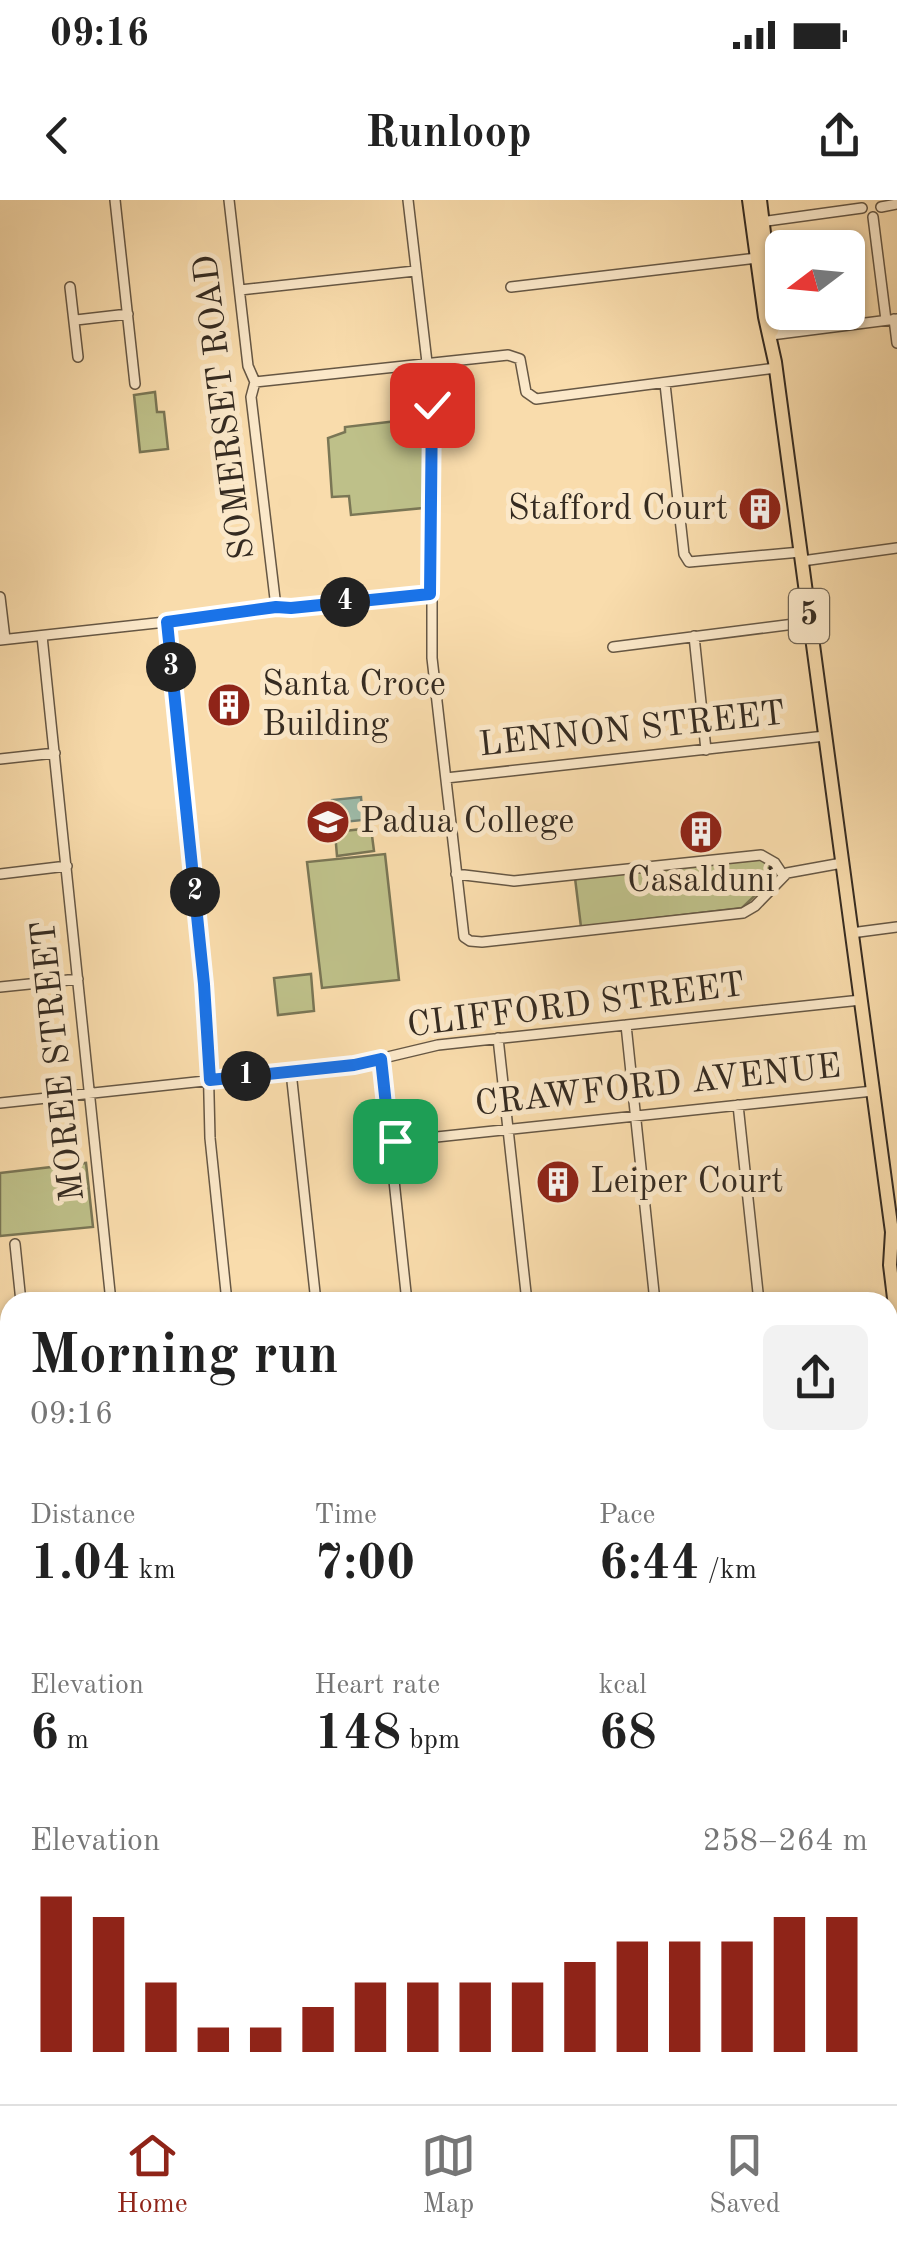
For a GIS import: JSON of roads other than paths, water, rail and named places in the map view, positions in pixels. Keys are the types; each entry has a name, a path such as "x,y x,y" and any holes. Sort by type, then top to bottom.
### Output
{"highway":[{"name":"5","path":"749,200 757,222 774,316 776,368 897,1250"},
{"name":"5","path":"760,200 756,258 772,335"},
{"name":"5","path":"892,1232 893,1292"}],"street":[{"path":"114,200 136,384"},
{"name":"SOMERSET ROAD","path":"229,200 249,373 255,382 251,397 276,607"},
{"path":"408,200 432,419 432,658 461,930 467,940 482,942 742,913 755,906 783,875 800,868 842,863"},
{"path":"757,222 864,204 867,216 873,217 878,215 879,203 897,204"},
{"path":"873,217 897,343"},
{"path":"511,287 756,258"},
{"path":"240,290 415,270"},
{"path":"70,287 78,357"},
{"path":"76,320 128,314"},
{"path":"772,335 892,320"},
{"path":"255,382 515,356 522,362 530,397 539,399 776,368"},
{"path":"665,384 684,554 689,562 897,548"},
{"path":"0,597 2,640 276,607 430,594"},
{"path":"167,622 206,999 210,1138 226,1292"},
{"path":"614,647 810,622"},
{"name":"MOREE STREET","path":"42,636 110,1292"},
{"path":"694,636 706,750"},
{"name":"LENNON STREET","path":"446,778 825,736"},
{"path":"0,760 55,753"},
{"path":"456,874 514,881 761,855 783,875"},
{"path":"0,874 67,866"},
{"path":"852,933 897,927"},
{"path":"0,987 78,979"},
{"name":"CLIFFORD STREET","path":"0,1103 291,1072 381,1059 423,1047 498,1038 861,1000"},
{"path":"626,1025 653,1292"},
{"path":"498,1038 525,1292"},
{"path":"381,1059 406,1292"},
{"path":"291,1072 315,1292"},
{"name":"CRAWFORD AVENUE","path":"390,1142 873,1090"},
{"path":"738,1105 758,1292"},
{"path":"15,1244 20,1292"}],"place":[{"name":"Stafford Court","path":"760,509"},
{"name":"Santa Croce Building","path":"229,705"},
{"name":"Padua College","path":"328,822"},
{"name":"Casalduni","path":"701,832"},
{"name":"Leiper Court","path":"558,1182"}]}
